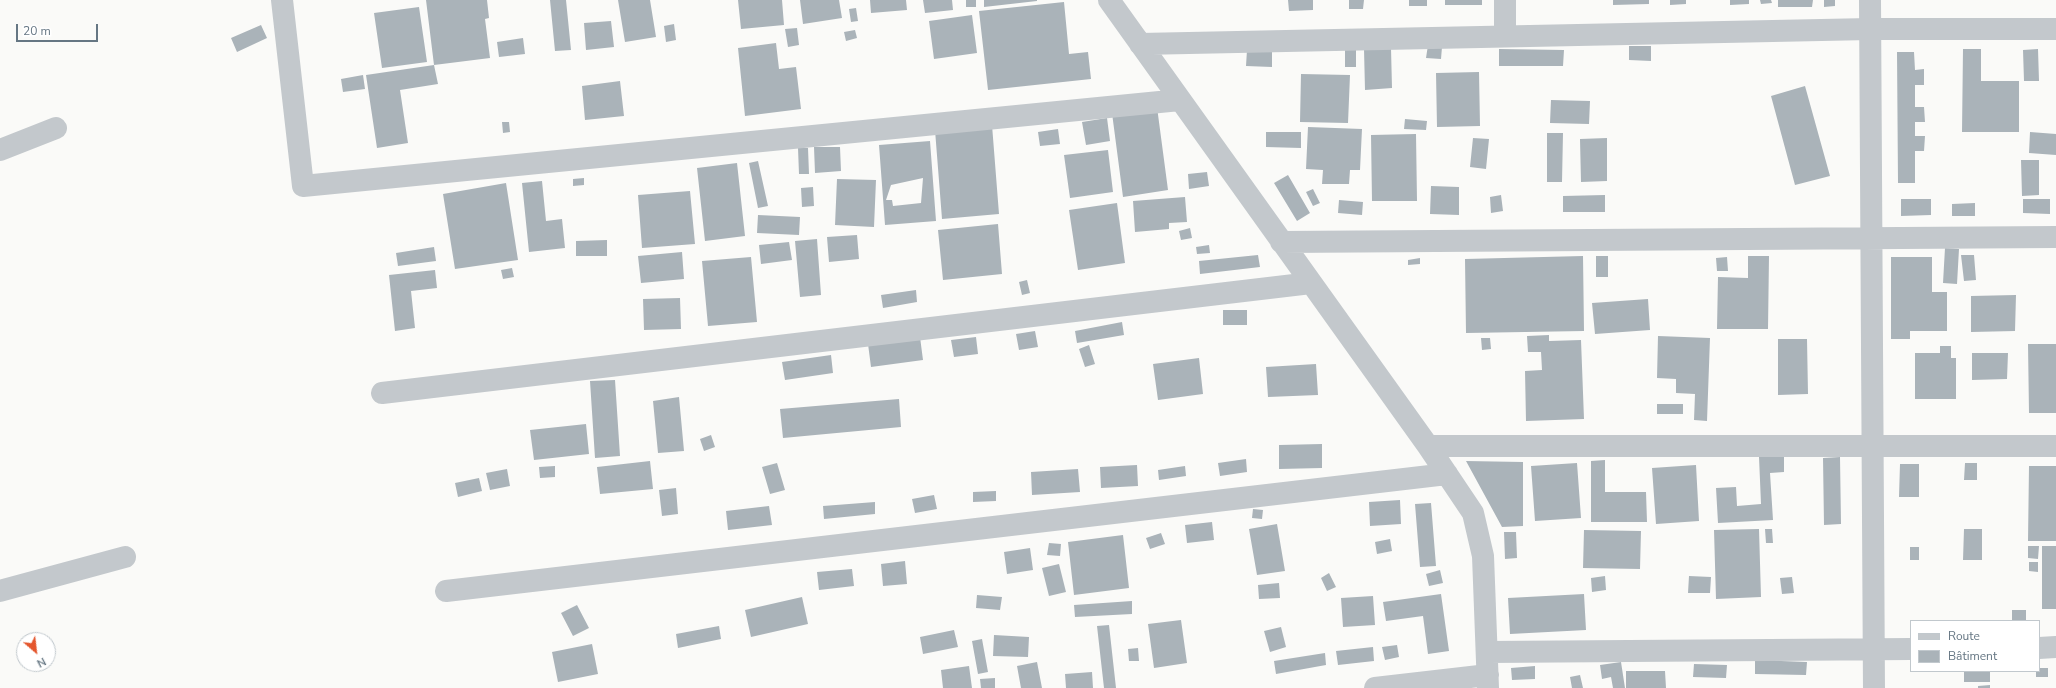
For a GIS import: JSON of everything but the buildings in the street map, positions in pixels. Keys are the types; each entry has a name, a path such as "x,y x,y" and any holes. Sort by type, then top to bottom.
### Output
{"street":[{"path":"282,0 303,186 1180,100"},
{"path":"1109,0 1428,446 1473,513 1483,556 1488,681 1375,688"},
{"path":"1505,0 1505,35"},
{"path":"1870,0 1874,688"},
{"path":"1140,44 1505,35 1870,29 2056,29"},
{"path":"0,150 56,128"},
{"path":"1281,242 2056,237"},
{"path":"382,394 1311,283"},
{"path":"1428,446 1872,444 2056,446"},
{"path":"446,591 1447,474"},
{"path":"0,591 125,557"},
{"path":"2040,648 2056,648"},
{"path":"1488,652 1910,649"}]}
